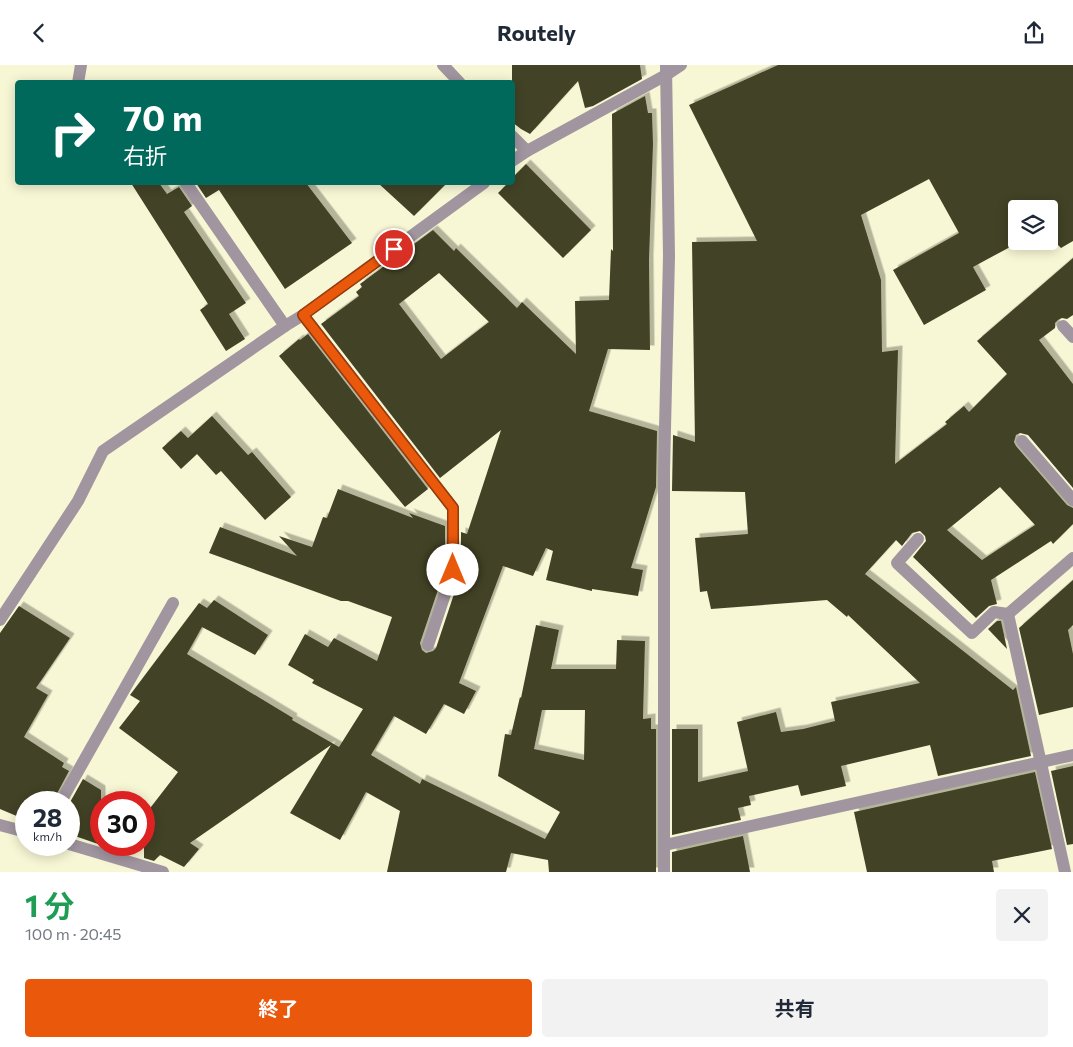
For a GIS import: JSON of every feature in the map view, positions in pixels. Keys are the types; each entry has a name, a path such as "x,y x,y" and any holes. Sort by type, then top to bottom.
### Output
{"street":[{"path":"78,80 81,65"},
{"path":"443,65 457,80"},
{"path":"515,159 666,70 681,65"},
{"path":"664,872 664,472 669,256 666,70"},
{"path":"515,139 527,151"},
{"path":"187,185 284,326"},
{"path":"0,620 78,501 103,451 284,326 303,315 481,185"},
{"path":"303,315 453,508 453,570 428,645"},
{"path":"1063,326 1073,337"},
{"path":"1022,441 1073,500"},
{"path":"918,539 897,563 972,633 994,612 1008,614 1073,557"},
{"path":"67,791 174,603"},
{"path":"1008,614 1065,871"},
{"path":"665,845 1073,755"},
{"path":"0,825 15,829"},
{"path":"80,847 163,872"}],"building":[{"path":"512,65 640,65 642,79 593,106 585,108 578,81 530,134 515,124 515,80 512,80"},
{"path":"778,65 1073,65 1073,241 1061,248 1058,245 1058,200 1008,200 1008,248 973,267 986,290 924,325 893,270 959,233 929,179 861,215 881,280 882,352 898,350 895,464 947,424 945,422 964,406 969,412 1007,374 977,341 1073,258 1073,315 1067,319 1062,318 1058,320 1055,323 1055,328 1039,340 1073,384 1073,488 1028,435 1020,433 1016,435 1014,442 1067,505 1073,508 1073,524 1053,544 1051,541 991,580 997,604 989,606 976,618 913,557 926,541 925,536 920,531 912,533 902,546 896,540 865,574 1013,690 1016,687 1031,756 938,776 930,745 841,766 846,786 801,796 798,785 749,796 751,805 738,808 741,820 672,835 672,729 698,729 698,782 748,771 737,722 776,712 781,732 803,729 835,721 831,702 920,683 848,615 847,617 827,600 711,609 707,591 700,592 695,538 748,534 745,492 672,491 673,435 695,442 692,242 757,241 689,105","holes":["1000,487 1035,525 982,560 947,530"]},
{"path":"645,96 648,113 652,113 653,144 649,260 650,350 608,349 589,411 657,431 656,487 631,568 643,570 638,596 592,589 592,591 546,580 553,551 546,548 533,576 503,566 459,683 476,691 464,714 444,704 426,734 394,716 371,755 420,784 422,779 545,839 560,812 498,776 505,734 511,735 521,698 536,625 559,630 551,669 616,669 617,640 645,641 643,719 651,718 651,729 656,729 656,872 549,872 548,860 511,853 506,872 387,872 400,811 366,792 340,840 290,813 331,745 190,843 199,849 184,867 160,855 154,861 144,858 144,856 155,856 155,802 178,772 119,728 140,701 130,695 199,603 207,608 214,600 268,635 255,655 202,627 187,654 339,747 363,709 312,683 314,680 288,665 305,634 328,647 334,638 377,661 392,617 348,601 341,601 209,553 220,527 297,556 279,536 312,547 323,517 327,518 338,489 413,518 409,513 445,526 445,569 420,643 422,650 426,653 436,648 461,573 461,532 467,534 501,430 440,478 321,324 359,296 356,292 362,287 360,284 433,230 454,251 456,248 517,308 522,302 576,354 575,301 609,300 611,249 613,251 612,114","holes":["439,273 489,322 441,359 399,304","542,710 585,710 584,760 534,749"]},
{"path":"526,164 591,230 563,258 498,193 506,185 515,185 515,175"},
{"path":"132,185 160,185 167,194 179,187 192,206 184,212 246,303 229,314 245,339 226,351 200,310 208,304"},
{"path":"197,185 308,185 352,243 285,289 219,190 206,198"},
{"path":"380,185 445,185 414,216"},
{"path":"308,334 428,489 405,507 279,356"},
{"path":"212,416 248,455 252,452 291,497 265,520 221,471 216,475 197,454 181,469 162,448 181,431 188,438"},
{"path":"1073,580 1073,625 1068,630 1073,654 1073,707 1039,715 1019,628"},
{"path":"19,606 70,638 36,688 48,695 24,737 64,763 62,767 69,771 58,791 15,791 15,815 0,809 0,633"},
{"path":"997,621 1001,621 1007,649 988,629"},
{"path":"1073,766 1073,844 1067,845 1051,771"},
{"path":"1035,772 1052,849 992,861 994,872 867,872 854,812"},
{"path":"83,779 101,790 90,791 90,841 80,838 80,791 76,791"},
{"path":"743,836 750,872 672,872 672,852"}],"route":[{"path":"394,249 303,315 453,508 453,570"}]}
